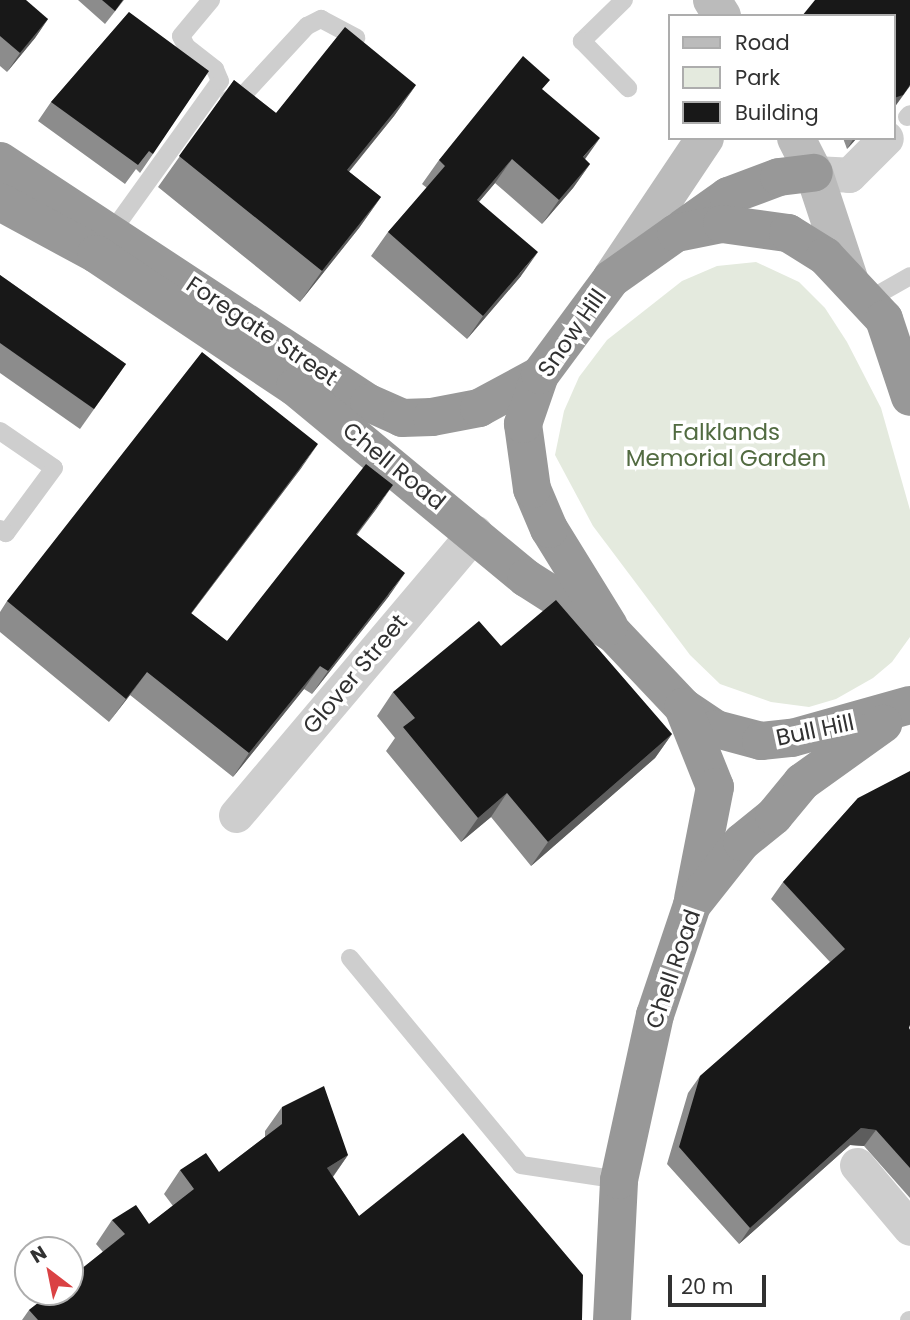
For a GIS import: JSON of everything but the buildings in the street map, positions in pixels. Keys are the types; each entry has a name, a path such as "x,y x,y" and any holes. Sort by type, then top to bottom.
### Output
{"highway":[{"name":"Foregate Street","path":"0,161 295,387"},
{"path":"676,233 728,196 779,177 814,173"},
{"name":"Foregate Street","path":"0,202 104,243 369,403 402,418 479,408 540,374"},
{"name":"Snow Hill","path":"614,634 549,529 532,489 523,424 540,374 611,279 676,233 722,223 788,233 825,256 884,318 898,343 910,397"},
{"name":"Chell Road","path":"295,387 475,532 526,578 614,634 683,707"},
{"path":"683,707 715,787 692,905"},
{"name":"Bull Hill","path":"683,707 716,729 761,741 907,707"},
{"name":"Chell Road","path":"612,1320 619,1180 655,1015 692,905 743,842 774,816 802,782 907,707"}],"main road":[{"path":"611,279 704,140"},
{"path":"797,140 814,173 859,290"}],"street":[{"path":"814,173 849,176 884,140"},
{"name":"Glover Street","path":"236,815 475,532"},
{"path":"857,1164 910,1228"}],"lane":[{"path":"104,243 220,81 215,69 186,46 181,36 211,0"},
{"path":"624,0 582,41 628,88"},
{"path":"212,95 226,100 246,92 307,26 321,19 356,38"},
{"path":"859,290 910,276"},
{"path":"0,431 54,468 6,533 0,529"},
{"path":"351,958 521,1165 619,1180"}],"green space":[{"name":"Falklands Memorial Garden","path":"756,262 799,282 825,308 847,342 881,408 910,510 910,637 892,662 873,678 836,699 809,707 771,702 720,684 690,655 593,526 555,455 564,411 579,377 607,340 682,281 717,266"}]}
